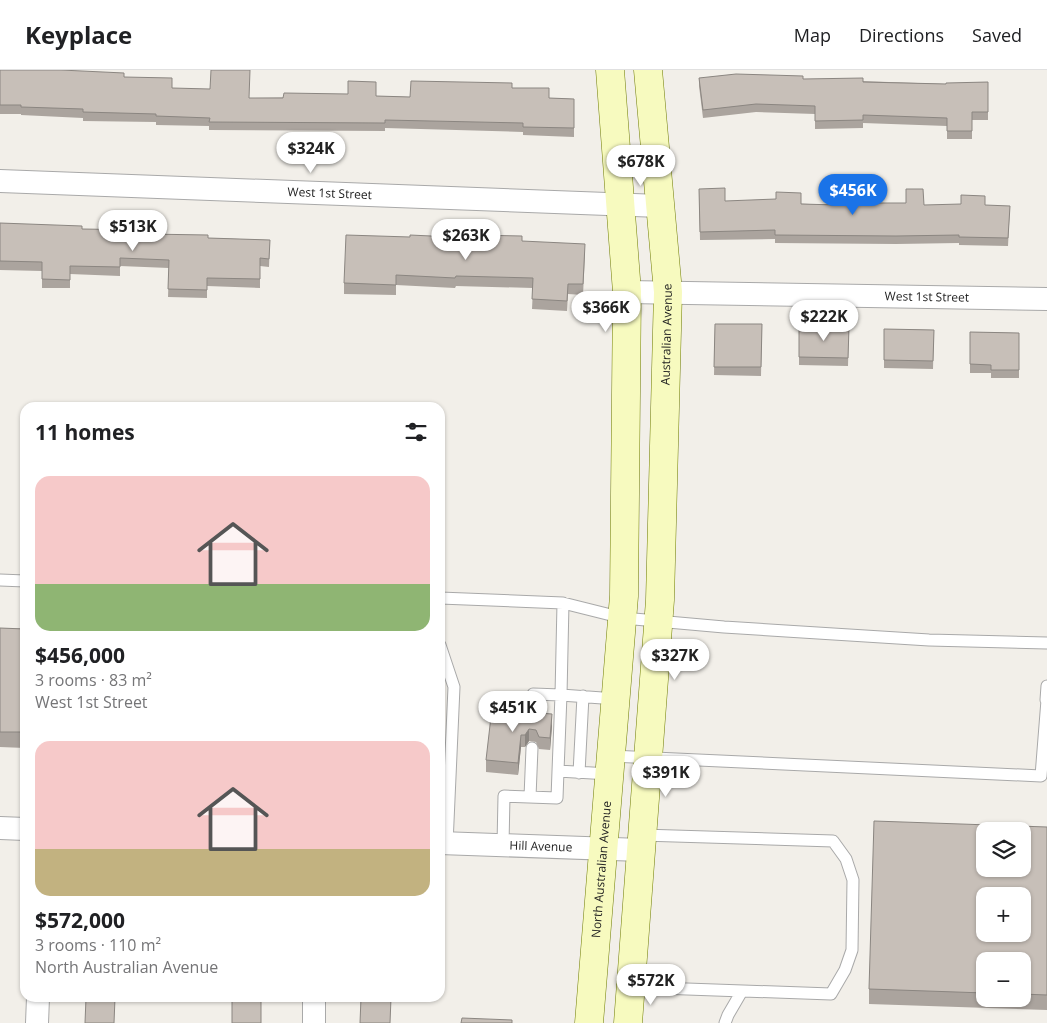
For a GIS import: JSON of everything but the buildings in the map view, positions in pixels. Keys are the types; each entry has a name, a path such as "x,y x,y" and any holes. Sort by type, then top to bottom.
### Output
{"main road":[{"path":"610,70 627,292 624,607"},
{"name":"Australian Avenue","path":"648,70 668,292 659,610"},
{"name":"North Australian Avenue","path":"589,1023 624,607"},
{"path":"628,1023 659,610"}],"street":[{"name":"West 1st Street","path":"0,181 660,206"},
{"name":"West 1st Street","path":"627,292 1047,299"},
{"path":"0,828 20,829"},
{"name":"Hill Avenue","path":"445,844 604,849 642,843"},
{"path":"37,1023 38,1002"},
{"path":"314,1002 314,1023"}],"lane":[{"path":"0,580 20,581"},
{"path":"445,598 563,603 659,610 724,627 910,639 1047,644"},
{"path":"503,846 504,796 557,798 563,603"},
{"path":"445,659 454,687 445,828"},
{"path":"558,771 579,773 648,758 1041,776 1047,686"},
{"path":"532,724 533,694 616,699"},
{"path":"579,773 583,696"},
{"path":"530,797 532,748"},
{"path":"631,987 831,994 845,970 852,950 853,880 846,859 833,841 642,843"},
{"path":"725,1023 742,991"}]}
